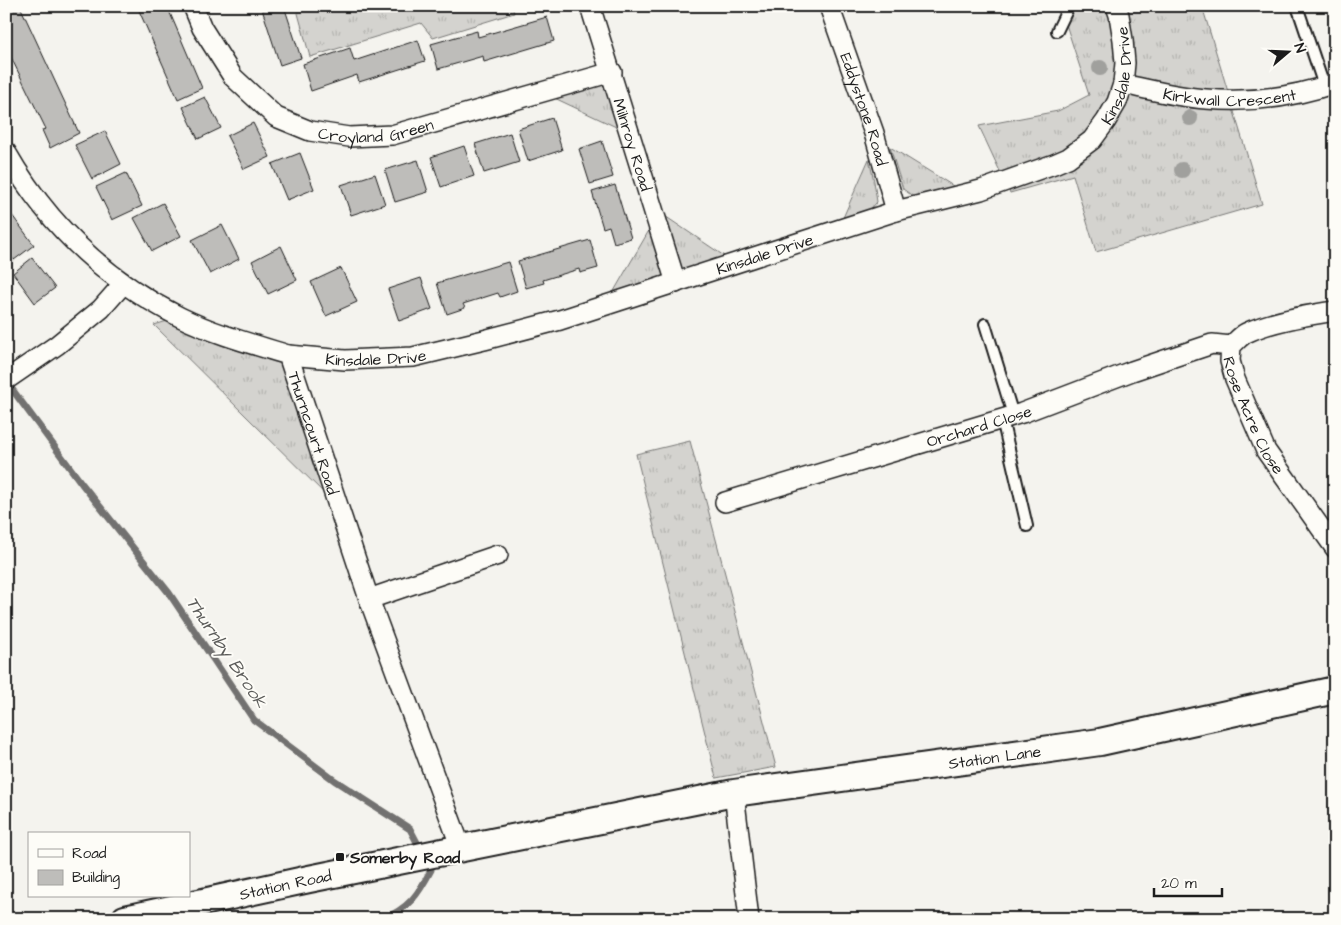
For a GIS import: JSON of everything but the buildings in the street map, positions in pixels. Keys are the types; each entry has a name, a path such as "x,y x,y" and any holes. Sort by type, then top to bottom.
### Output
{"street":[{"name":"Croyland Green","path":"193,6 202,28 233,77 276,117 310,131 349,137 392,134 612,72"},
{"name":"Milnroy Road","path":"590,6 676,283"},
{"name":"Eddystone Road","path":"829,6 874,133 896,211"},
{"name":"Kinsdale Drive","path":"288,355 345,360 413,357 560,320 896,211 981,190 1068,158 1092,140 1117,102 1123,84 1125,63 1123,40 1116,6"},
{"name":"Kirkwall Crescent","path":"1123,84 1185,96 1226,100 1258,99 1329,85"},
{"name":"Thurncourt Road","path":"6,152 31,192 54,220 89,256 123,284 181,317 231,338 288,355 369,599 460,848"},
{"path":"6,380 57,345 101,309 123,284"},
{"name":"Rose Acre Close","path":"1335,312 1268,325 1244,334 1231,346 1230,361 1235,379 1266,451 1335,548"},
{"name":"Orchard Close","path":"724,502 1008,417 1132,370 1212,344 1231,346"},
{"path":"369,599 498,555"},
{"name":"Station Lane","path":"652,810 734,793 1100,742 1335,690"},
{"path":"734,793 749,919"},
{"name":"Station Road","path":"124,919 460,848 652,810"}],"lane":[{"path":"1057,31 1069,6"},
{"path":"1297,6 1329,85"},
{"path":"985,324 1008,417 1027,526"}],"green space":[{"path":"296,6 512,6 514,13 433,38 421,23 310,57"},
{"path":"1060,6 1202,6 1262,204 1096,252 1073,175 1010,193 979,126 1058,111 1089,95"},
{"path":"612,72 631,134 546,94"},
{"path":"890,147 958,189 914,197 903,189"},
{"path":"869,159 877,202 867,213 842,220"},
{"path":"653,208 736,264 679,282"},
{"path":"651,227 671,285 606,305"},
{"path":"181,317 288,355 338,507 154,325"},
{"path":"690,441 776,767 716,778 636,454"}],"waterway":[{"name":"Thurnby Brook","path":"6,381 82,484 169,593 254,720 334,780 410,829 421,850"},
{"name":"Thurnby Brook","path":"383,919 400,910 412,900 422,887 431,870 425,860"}],"place":[{"name":"Somerby Road","path":"340,857"}]}
